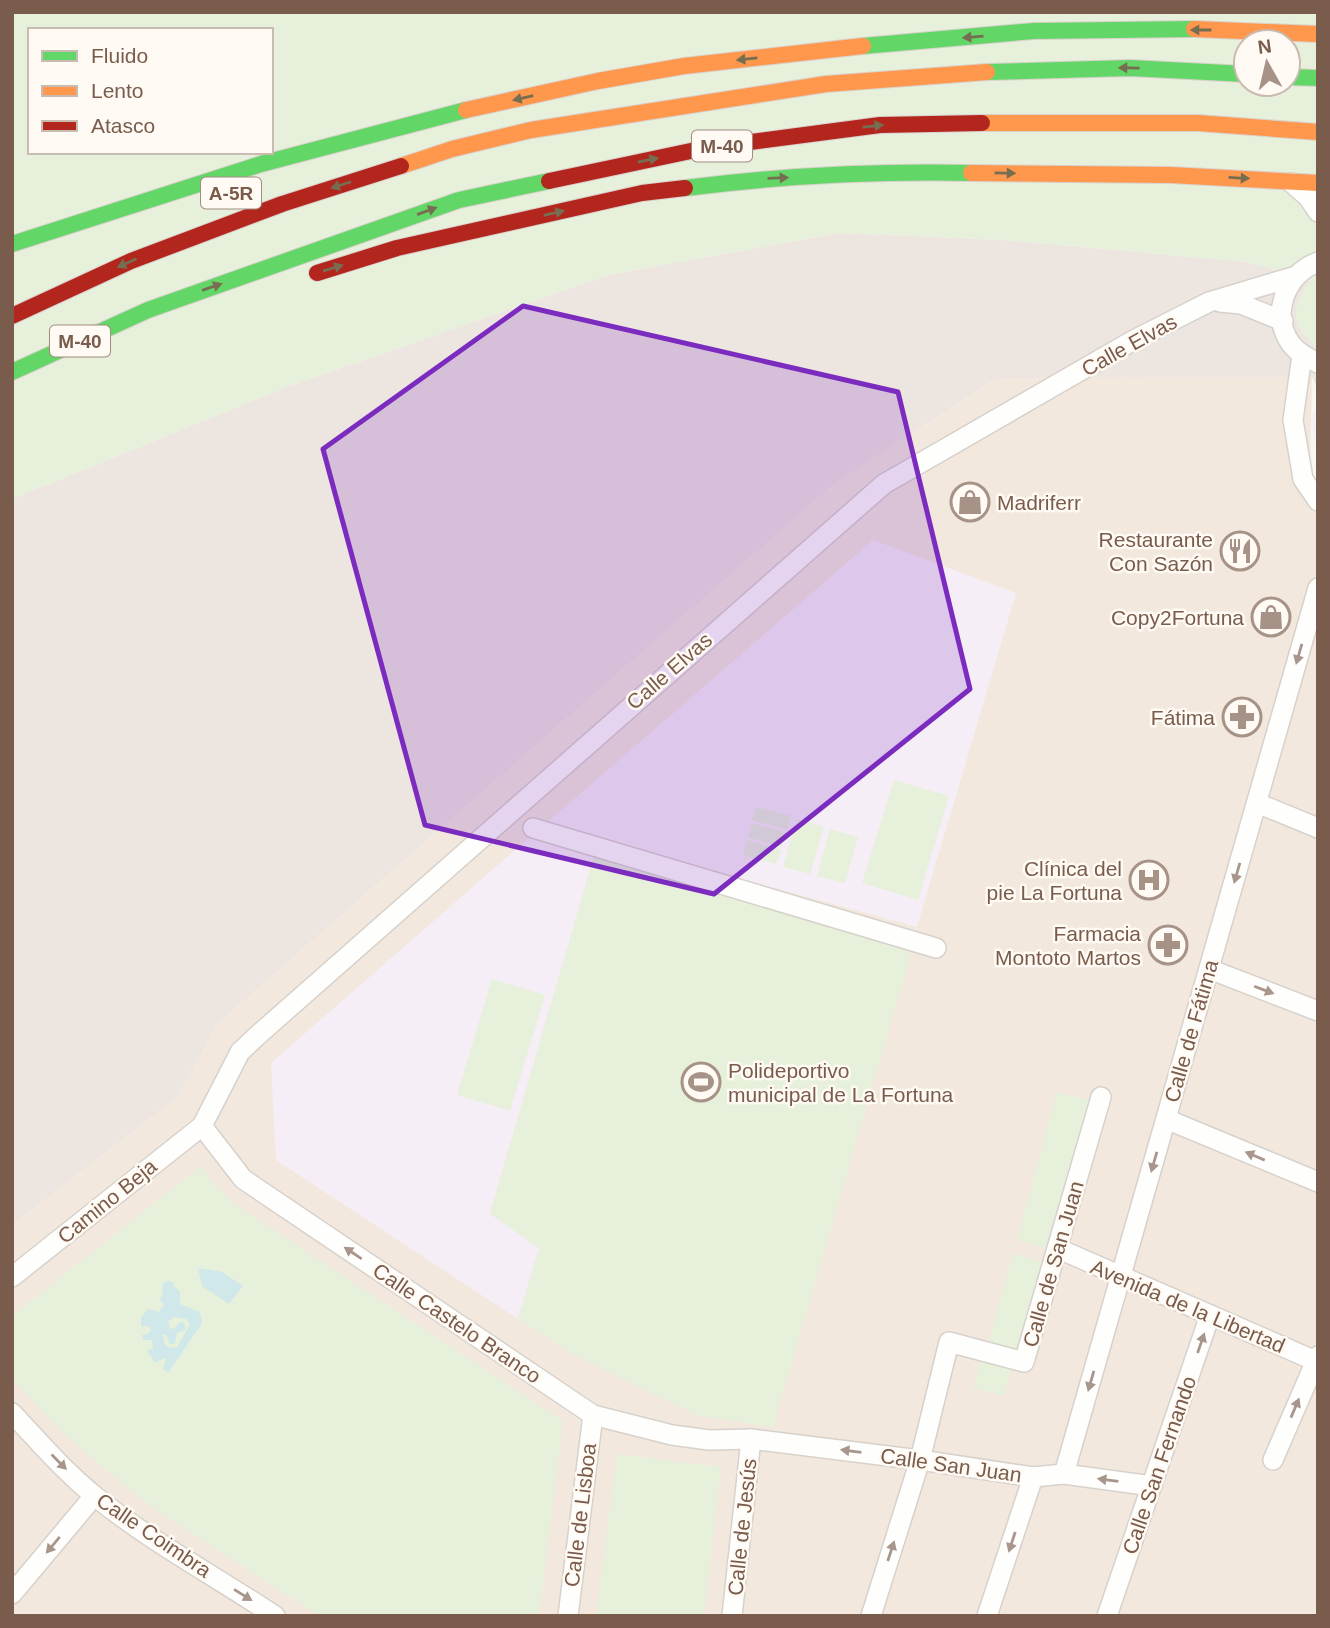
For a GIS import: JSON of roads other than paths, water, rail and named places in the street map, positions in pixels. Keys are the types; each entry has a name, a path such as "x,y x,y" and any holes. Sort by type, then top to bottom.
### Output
{"highway":[{"path":"12,247 141,201 280,158 552,91 686,66 877,44 1063,30 1244,30 1318,34"},
{"name":"M-40","path":"12,316 131,261 282,204 452,149 531,130 826,83 977,72 1130,68 1232,73"},
{"name":"M-40","path":"12,372 148,310 459,200 705,148 880,125 1198,123 1318,132"},
{"path":"384,156 452,149"},
{"path":"307,276 397,248 642,193 764,178 919,172 1171,174 1318,183"},
{"path":"12,247 92,234 142,219"},
{"path":"148,310 218,304"}],"street":[{"path":"1289,180 1308,197 1318,212"},
{"path":"1310,263 1284,296 1283,321 1291,343 1310,359 1293,420 1303,479 1318,501"},
{"name":"Calle Elvas","path":"201,1126 240,1052 258,1035 884,484 1132,341 1209,302 1310,263"},
{"path":"1209,302 1241,304 1283,321"},
{"name":"Calle de Fátima","path":"1064,1474 1318,588"},
{"path":"1256,803 1318,828"},
{"path":"533,828 936,948"},
{"path":"1209,969 1318,1011"},
{"name":"Calle de San Juan","path":"920,1460 949,1342 1024,1362 1101,1097"},
{"path":"1166,1119 1318,1182"},
{"name":"Camino Beja","path":"12,1277 201,1126"},
{"name":"Calle Castelo Branco","path":"201,1126 243,1179 593,1415 709,1440 751,1439"},
{"name":"Avenida de la Libertad","path":"1059,1249 1317,1360"},
{"name":"Calle San Fernando","path":"1107,1616 1210,1315"},
{"path":"1273,1460 1317,1360"},
{"name":"Calle Coimbra","path":"12,1413 94,1496 130,1523 275,1616"},
{"name":"Calle de Lisboa","path":"568,1616 593,1415"},
{"name":"Calle San Juan","path":"751,1439 1033,1477 1064,1474 1152,1486"},
{"name":"Calle de Jesús","path":"733,1616 751,1439"},
{"path":"871,1616 920,1460"},
{"path":"987,1616 1033,1477"},
{"path":"12,1594 94,1496"}],"water":[{"path":"198,1268 222,1272 243,1286 229,1304 202,1286"},
{"path":"163,1283 174,1283 173,1286 180,1291 180,1304 200,1312 202,1323 168,1373 163,1369 166,1360 164,1358 155,1363 147,1350 153,1349 152,1340 143,1340 142,1335 151,1330 148,1326 141,1326 141,1318 148,1309 159,1312 164,1304 159,1299 162,1297","holes":["174,1317 187,1319 190,1325 177,1347 170,1348 165,1345 163,1335 166,1334 170,1344 175,1344 177,1333 185,1330 184,1322 180,1322 174,1329 170,1328 168,1321"]}],"place":[{"name":"Madriferr","path":"970,502"},
{"name":"Restaurante Con Sazón","path":"1240,551"},
{"name":"Copy2Fortuna","path":"1271,617"},
{"name":"Fátima","path":"1242,717"},
{"name":"Clínica del pie La Fortuna","path":"1149,880"},
{"name":"Farmacia Montoto Martos","path":"1168,945"},
{"name":"Polideportivo municipal de La Fortuna","path":"701,1082"}]}
